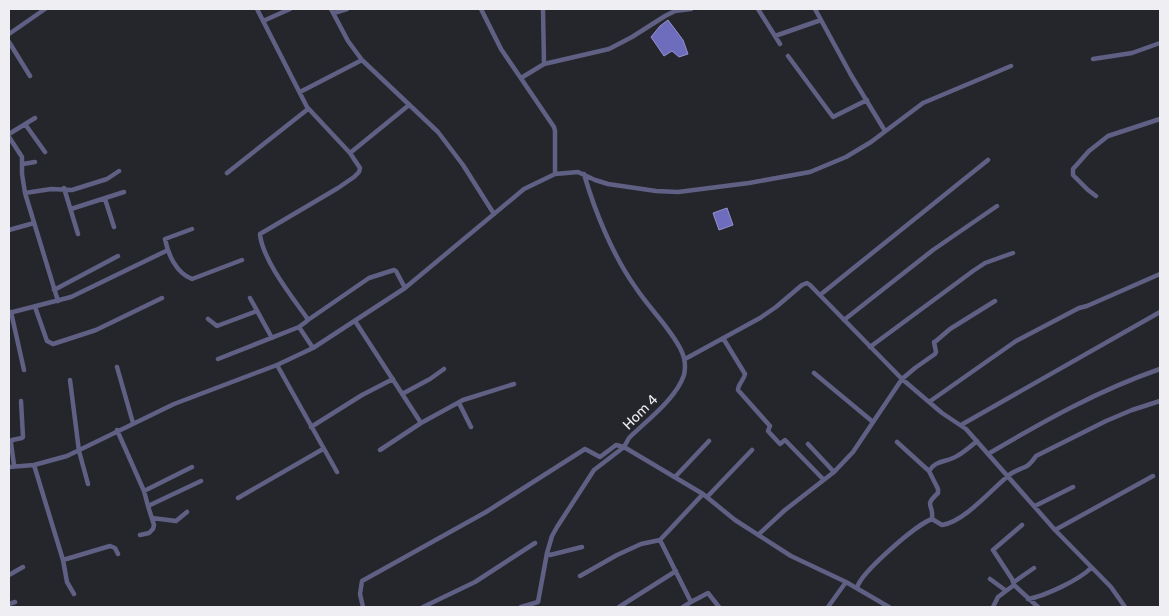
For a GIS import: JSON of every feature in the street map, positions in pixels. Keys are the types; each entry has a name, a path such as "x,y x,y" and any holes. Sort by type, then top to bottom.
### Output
{"street":[{"path":"9,34 45,9"},
{"path":"257,9 308,109 350,153 360,168 354,177 260,234 264,249 276,273 308,320"},
{"path":"263,21 290,9"},
{"path":"347,9 333,11 348,40 362,60 438,132 463,165 494,214"},
{"path":"481,9 501,49 555,131 555,174"},
{"path":"543,9 544,64"},
{"path":"521,78 544,64 609,49 675,11 691,9"},
{"path":"758,9 780,44"},
{"path":"815,9 885,131"},
{"path":"775,36 821,20"},
{"path":"9,42 30,76"},
{"path":"1093,59 1132,53 1160,43"},
{"path":"788,56 833,117 866,100"},
{"path":"300,92 362,60"},
{"path":"21,400 23,436 22,438 12,440 12,466 34,465 56,460 79,451 118,430 188,398 277,365 313,348 405,288 524,189 555,174 571,172 584,174 608,184 656,191 678,192 810,172 846,157 923,103 1011,66"},
{"path":"350,153 409,106"},
{"path":"228,173 308,109"},
{"path":"35,118 9,135 22,157 24,192 58,301"},
{"path":"1096,196 1073,175 1073,169 1089,151 1108,136 1160,119"},
{"path":"26,124 45,152"},
{"path":"820,295 988,160"},
{"path":"23,164 36,162"},
{"path":"24,192 64,188 72,190 107,179 119,171"},
{"path":"584,174 598,212 620,261 635,287 680,347 685,359 776,307 807,283 902,379 928,402 961,425 977,441 1055,530 1111,588 1125,607"},
{"path":"64,188 78,234"},
{"path":"71,209 124,192"},
{"path":"105,199 114,227"},
{"path":"844,320 933,250 997,206"},
{"path":"9,230 34,223"},
{"path":"192,229 165,239 176,267 187,278 192,280 242,260"},
{"path":"24,370 10,313 71,297 168,250"},
{"path":"870,346 972,271 985,263 1013,253"},
{"path":"54,290 118,256"},
{"path":"218,359 299,327 369,278 396,270 405,288"},
{"path":"928,402 1016,341 1079,308 1160,274"},
{"path":"35,307 47,341 54,344 96,330 162,298"},
{"path":"250,298 272,338"},
{"path":"758,535 834,472 853,452 902,379 935,354 934,342 950,328 996,301"},
{"path":"208,319 218,326 257,311"},
{"path":"961,425 1160,312"},
{"path":"355,321 421,423"},
{"path":"299,327 313,348"},
{"path":"723,338 745,374 738,390 770,426 768,431 780,444 785,440 824,479"},
{"name":"Hom 4","path":"685,359 684,375 675,393 629,438 624,447 705,496 735,520 791,556 846,582 890,607"},
{"path":"277,365 336,472"},
{"path":"117,367 133,423"},
{"path":"402,394 444,369"},
{"path":"988,454 1082,402 1113,387 1160,369"},
{"path":"814,373 874,422"},
{"path":"311,427 393,378"},
{"path":"70,380 79,451 88,484"},
{"path":"380,450 421,423 459,403 514,384"},
{"path":"932,519 942,525 948,523 967,512 988,496 1008,476 1028,465 1036,456 1084,431 1132,410 1160,402"},
{"path":"459,403 471,427"},
{"path":"118,430 144,492 152,518 153,529 148,533 140,535"},
{"path":"675,477 709,441"},
{"path":"928,471 936,463 957,456 977,441"},
{"path":"897,442 928,471 938,489 938,493 930,500 932,519"},
{"path":"808,444 834,472"},
{"path":"600,457 616,445 624,447"},
{"path":"521,607 538,602 547,553 557,527 594,470 624,447"},
{"path":"238,498 324,449"},
{"path":"363,607 360,594 362,581 486,512 585,449 606,461"},
{"path":"580,576 618,554 641,544 660,540 752,450"},
{"path":"34,465 64,560 67,582 74,594"},
{"path":"144,492 192,467"},
{"path":"1055,530 1153,476"},
{"path":"148,506 201,481"},
{"path":"1035,506 1073,487"},
{"path":"152,518 176,521 187,512"},
{"path":"857,588 865,574 889,551 932,519"},
{"path":"1022,525 993,550 1014,583 1038,607"},
{"path":"660,540 691,602"},
{"path":"423,607 475,582 534,543"},
{"path":"64,560 110,546 115,548 118,554"},
{"path":"547,553 550,555 582,547"},
{"path":"9,576 24,567"},
{"path":"993,607 998,597 1005,590 1034,568"},
{"path":"1028,599 1076,580 1091,568"},
{"path":"619,607 676,571"},
{"path":"990,579 1005,590"},
{"path":"828,607 846,582"},
{"path":"683,607 708,593 719,607"},
{"path":"9,604 15,602"},
{"path":"877,607 880,602"}],"shaded area":[{"path":"668,20 683,40 688,54 679,57 672,51 664,56 651,37"},
{"path":"727,208 733,225 719,230 713,213"}]}
